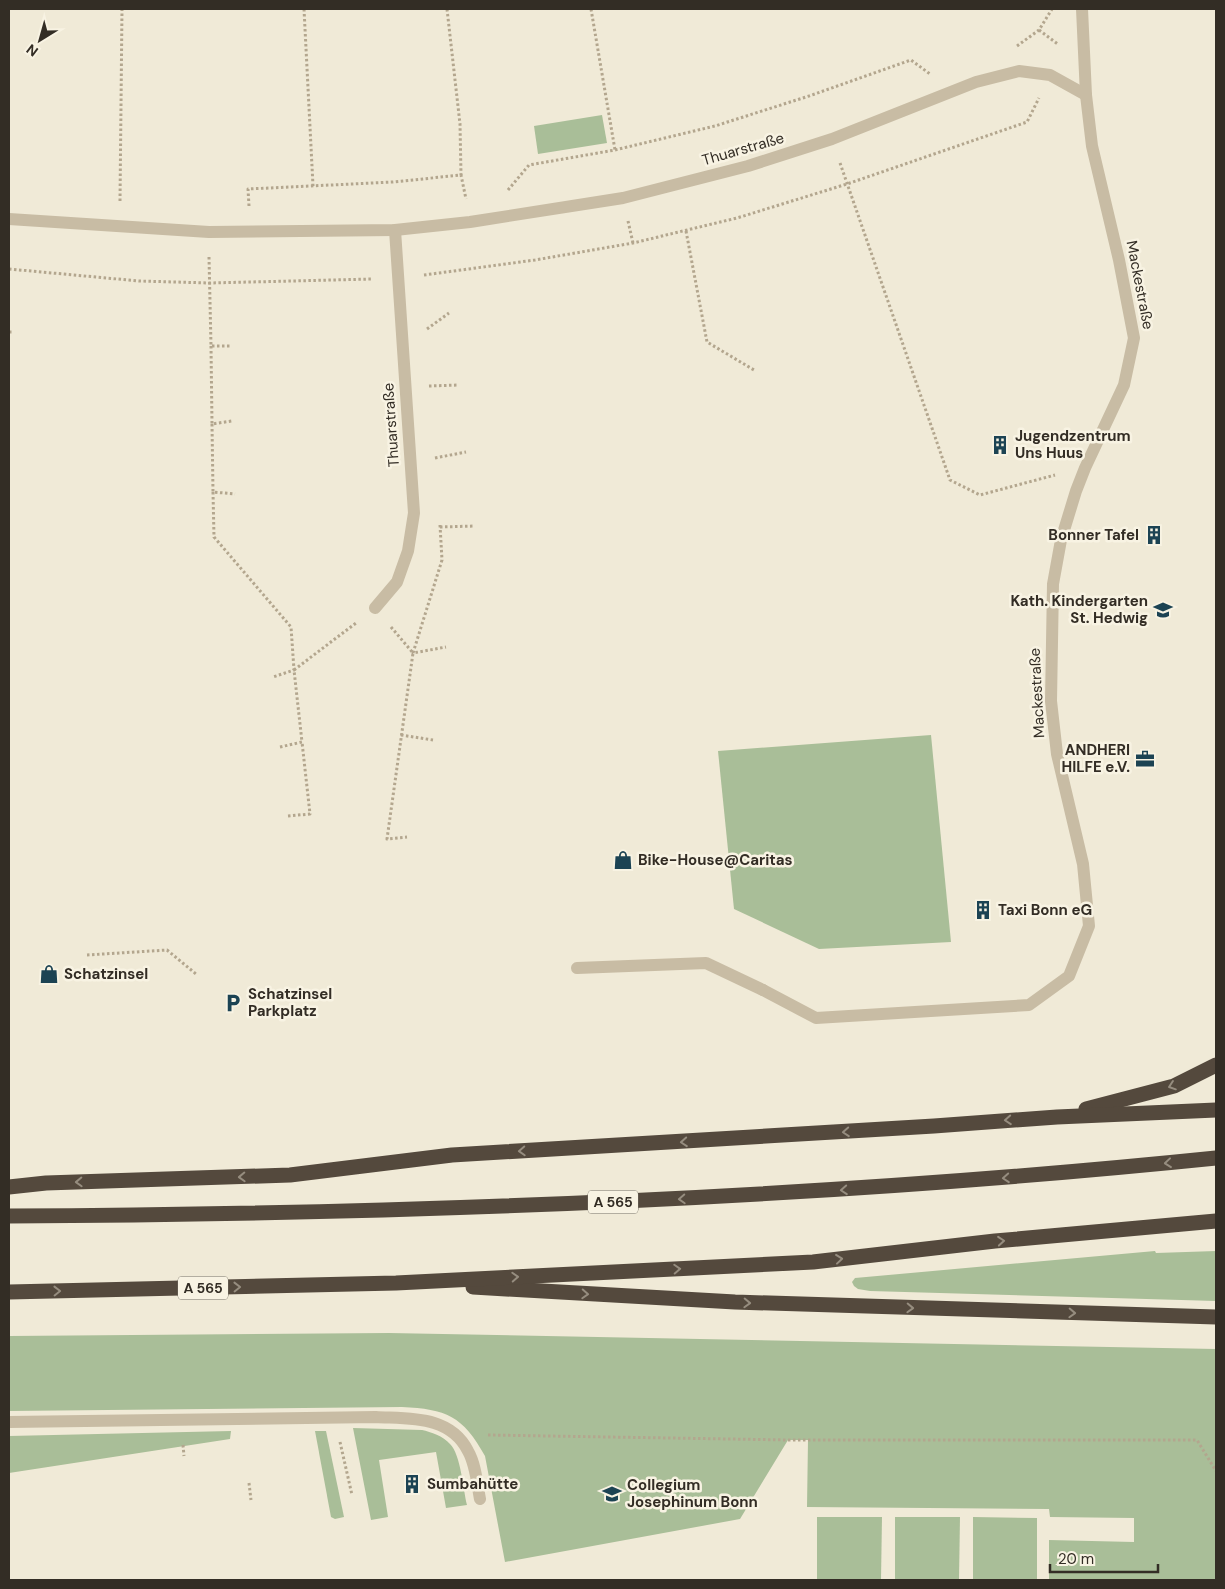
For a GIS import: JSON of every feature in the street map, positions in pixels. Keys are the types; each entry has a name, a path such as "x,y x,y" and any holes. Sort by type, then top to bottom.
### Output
{"highway":[{"path":"1057,1117 1174,1086 1216,1065"},
{"path":"9,1187 46,1183 290,1175 452,1156 1057,1117 1216,1110"},
{"name":"A 565","path":"9,1216 370,1210 664,1200 1019,1177 1216,1158"},
{"name":"A 565","path":"9,1292 396,1283 813,1262 995,1241 1216,1221"},
{"path":"396,1283 735,1302 1216,1317"}],"street":[{"name":"Mackestraße","path":"577,968 706,963 816,1018 1029,1005 1069,976 1089,926 1083,864 1057,754 1051,701 1053,584 1061,540 1076,491 1124,385 1134,338 1119,260 1092,146 1086,95 1082,9"},
{"name":"Thuarstraße","path":"9,219 209,232 395,230 470,222 623,198 748,166 832,139 976,82 1019,71 1050,75 1086,95"},
{"name":"Thuarstraße","path":"375,608 397,582 408,551 414,513 395,230"},
{"path":"9,1422 335,1418 428,1420 443,1425 463,1443 472,1459 480,1500"}],"path":[{"path":"120,227 122,9"},
{"path":"304,9 314,186"},
{"path":"447,9 460,124 461,175 466,200 475,199"},
{"path":"591,9 615,150"},
{"path":"503,196 529,166 615,150 715,126 809,96 911,60 930,74 939,72"},
{"path":"832,139 950,480 980,495 1085,468"},
{"path":"249,207 248,190 393,182 461,175"},
{"path":"686,231 707,342 754,370"},
{"path":"209,232 214,537 291,627 310,814 288,816"},
{"path":"424,331 450,313"},
{"path":"211,346 230,346"},
{"path":"428,386 458,385"},
{"path":"212,424 232,421"},
{"path":"434,458 466,452"},
{"path":"213,492 235,494"},
{"path":"440,527 475,526"},
{"path":"273,677 294,670 375,608 413,653 387,839 407,837"},
{"path":"413,653 446,646"},
{"path":"401,734 433,740"},
{"path":"280,747 302,742"},
{"path":"87,955 166,950 196,974"},
{"path":"335,1418 352,1495"},
{"path":"455,1435 788,1440 1197,1440 1216,1471"},
{"path":"249,1483 251,1500"}],"green space":[{"path":"602,115 607,143 538,154 534,126"},
{"path":"931,735 951,942 819,949 734,909 718,751"},
{"path":"1155,1251 1156,1253 1216,1251 1216,1301 870,1291 858,1289 852,1282 855,1278"},
{"path":"389,1333 1216,1349 1216,1580 1049,1580 1049,1540 1134,1542 1134,1518 1050,1517 1049,1509 807,1507 808,1440 788,1440 740,1519 505,1562 485,1456 477,1442 461,1423 442,1413 402,1407 9,1411 9,1336"},
{"path":"353,1428 422,1430 444,1439 454,1449 457,1456 467,1505 446,1508 436,1452 379,1460 388,1517 371,1520"},
{"path":"231,1431 230,1439 9,1473 9,1436"},
{"path":"315,1431 326,1431 344,1517 335,1519 331,1517"},
{"path":"817,1517 882,1517 881,1580 817,1580"},
{"path":"895,1517 960,1517 959,1580 895,1580"},
{"path":"973,1517 1037,1518 1037,1580 973,1580"}],"place":[{"name":"Jugendzentrum Uns Huus","path":"1000,445"},
{"name":"Bonner Tafel","path":"1154,535"},
{"name":"Kath. Kindergarten St. Hedwig","path":"1163,610"},
{"name":"ANDHERI HILFE e.V.","path":"1145,759"},
{"name":"Bike-House@Caritas","path":"623,860"},
{"name":"Taxi Bonn eG","path":"983,910"},
{"name":"Schatzinsel","path":"49,974"},
{"name":"Schatzinsel Parkplatz","path":"233,1003"},
{"name":"Sumbahütte","path":"412,1484"},
{"name":"Collegium Josephinum Bonn","path":"612,1494"}]}
